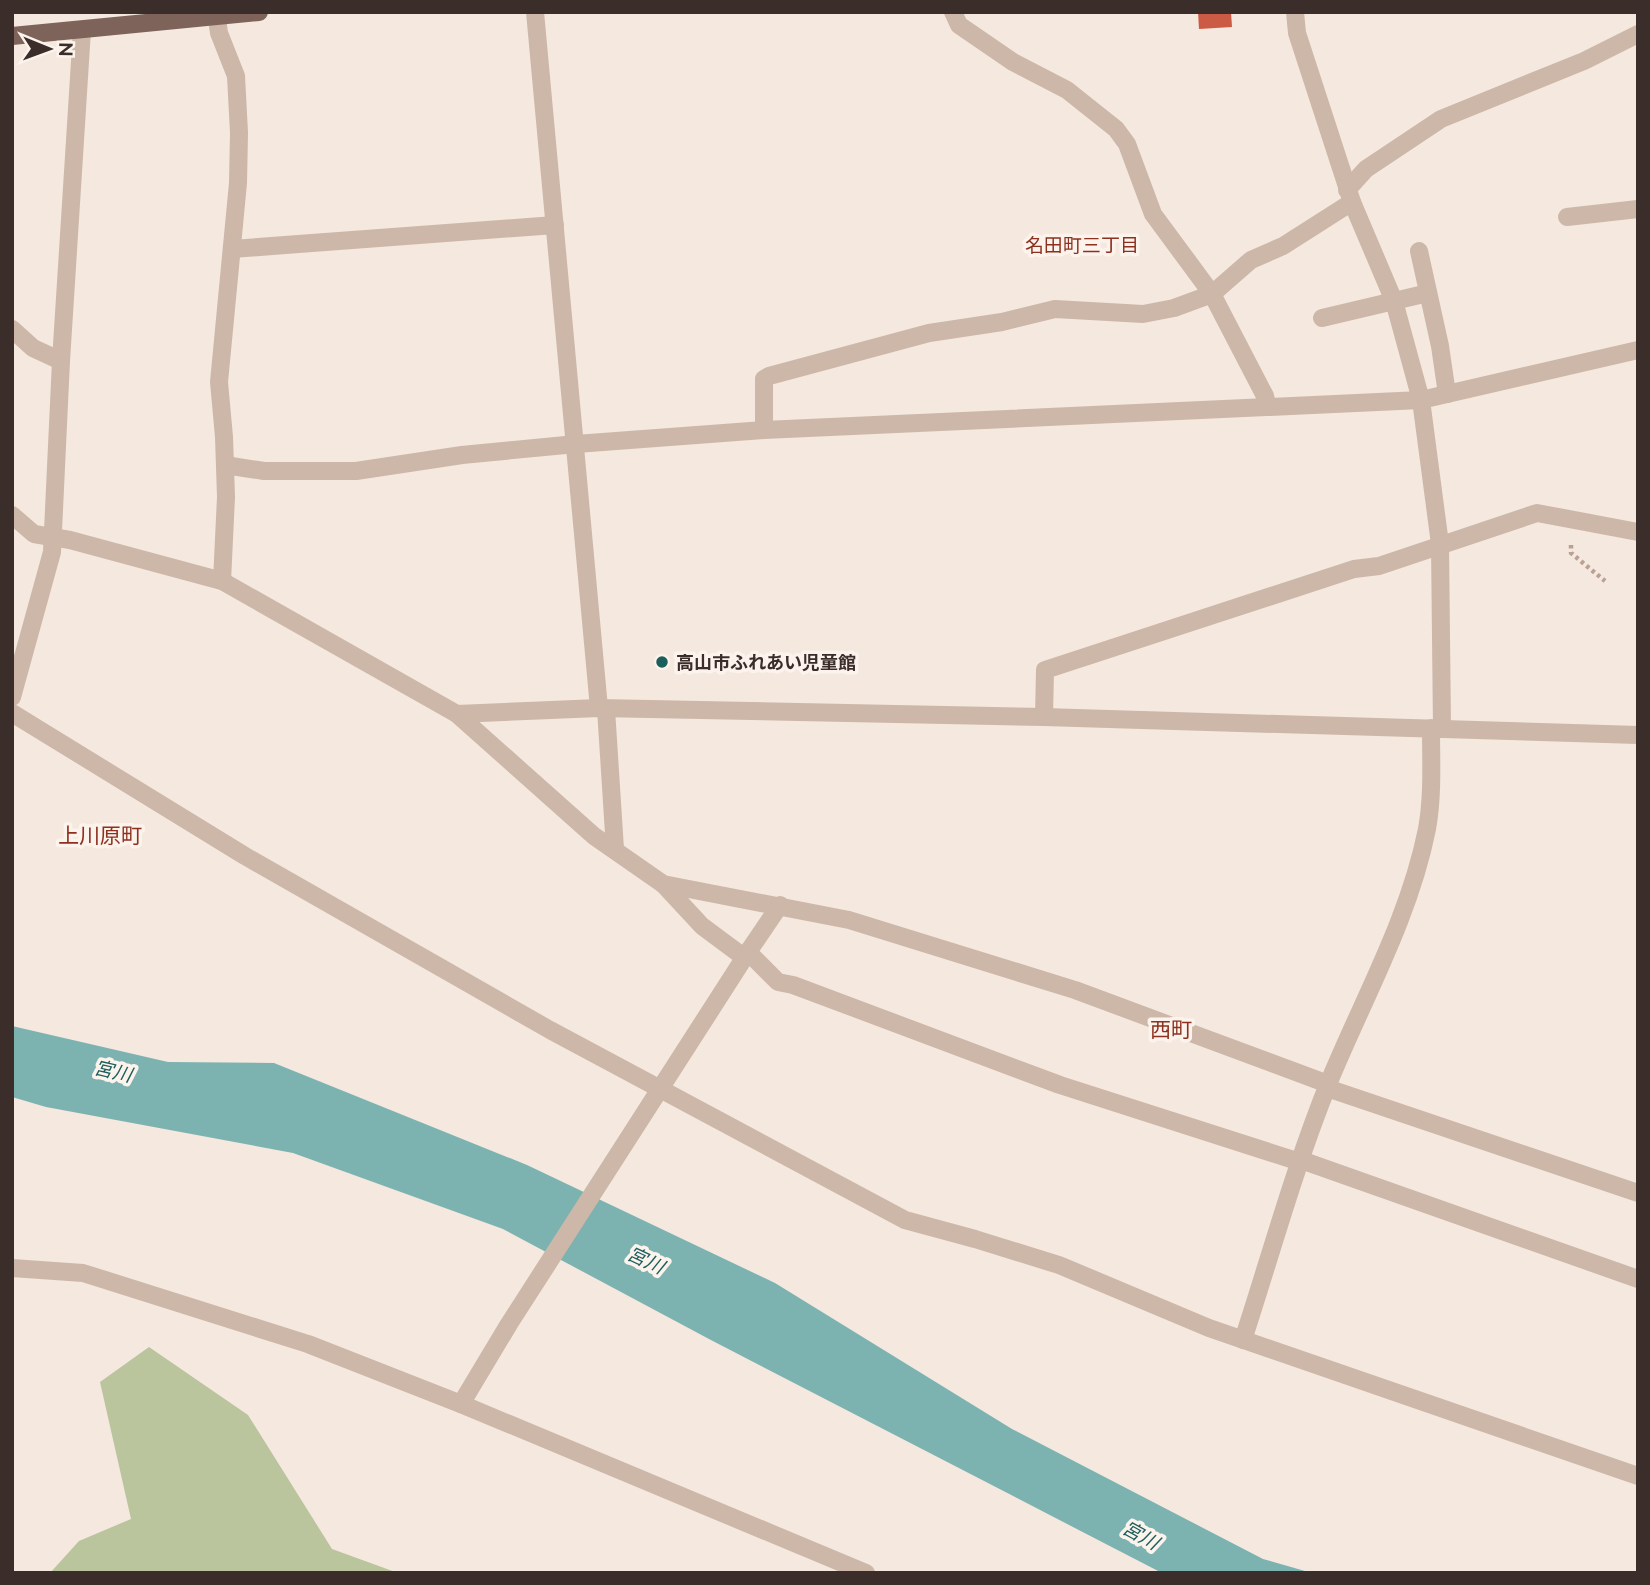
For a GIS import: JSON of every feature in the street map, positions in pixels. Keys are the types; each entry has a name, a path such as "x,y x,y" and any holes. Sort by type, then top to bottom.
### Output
{"main road":[{"path":"12,36 216,14 259,12"}],"street":[{"path":"535,12 615,849"},
{"path":"953,12 959,25 1013,62 1067,90 1116,130 1126,144 1153,214 1212,294 1265,396 1268,407"},
{"path":"1243,1340 1300,1161 1328,1086 1374,983 1411,887 1427,828 1436,729 1440,544 1421,400 1394,301 1350,196 1297,33 1294,12"},
{"path":"216,14 219,33 236,76 239,133 238,183 219,382 226,497 222,581"},
{"path":"12,697 54,538 61,361 82,30"},
{"path":"764,430 764,379 769,376 929,333 1002,322 1055,309 1143,314 1174,308 1212,294 1251,260 1283,246 1350,196 1366,169 1441,119 1584,61 1638,33"},
{"path":"1567,217 1638,209"},
{"path":"232,249 555,225"},
{"path":"1419,251 1447,394"},
{"path":"1322,318 1428,293"},
{"path":"12,329 33,348 61,361"},
{"path":"225,465 264,471 356,471 462,455 764,430 1421,400 1638,350"},
{"path":"1044,717 1045,670 1354,569 1379,566 1537,513 1638,532"},
{"path":"12,515 34,534 222,581 457,714 594,836 663,884 702,926 746,955 778,982 793,985 1060,1085 1300,1161 1638,1279"},
{"path":"457,714 603,708 1044,717 1638,735"},
{"path":"12,713 245,856 551,1030 905,1220 975,1238 1059,1265 1243,1340 1638,1476"},
{"path":"663,884 849,920 1075,990 1328,1086 1638,1193"},
{"path":"461,1404 509,1324 780,905"},
{"path":"12,1268 83,1273 308,1344 461,1404 866,1573"}],"path":[{"path":"1573,519 1571,553 1605,580"}],"green space":[{"path":"149,1347 248,1415 332,1549 398,1573 50,1573 79,1541 131,1519 100,1382"}],"water":[{"name":"宮川","path":"12,1026 168,1062 274,1063 527,1165 775,1283 1012,1429 1263,1559 1312,1573 1162,1573 709,1339 503,1229 293,1153 46,1107 12,1097"}],"building":[{"path":"1198,12 1231,12 1232,27 1199,29"}],"place":[{"name":"高山市ふれあい児童館","path":"662,662"}],"district":[{"name":"名田町三丁目","path":"1082,245"},
{"name":"上川原町","path":"100,835"},
{"name":"西町","path":"1171,1029"}]}
